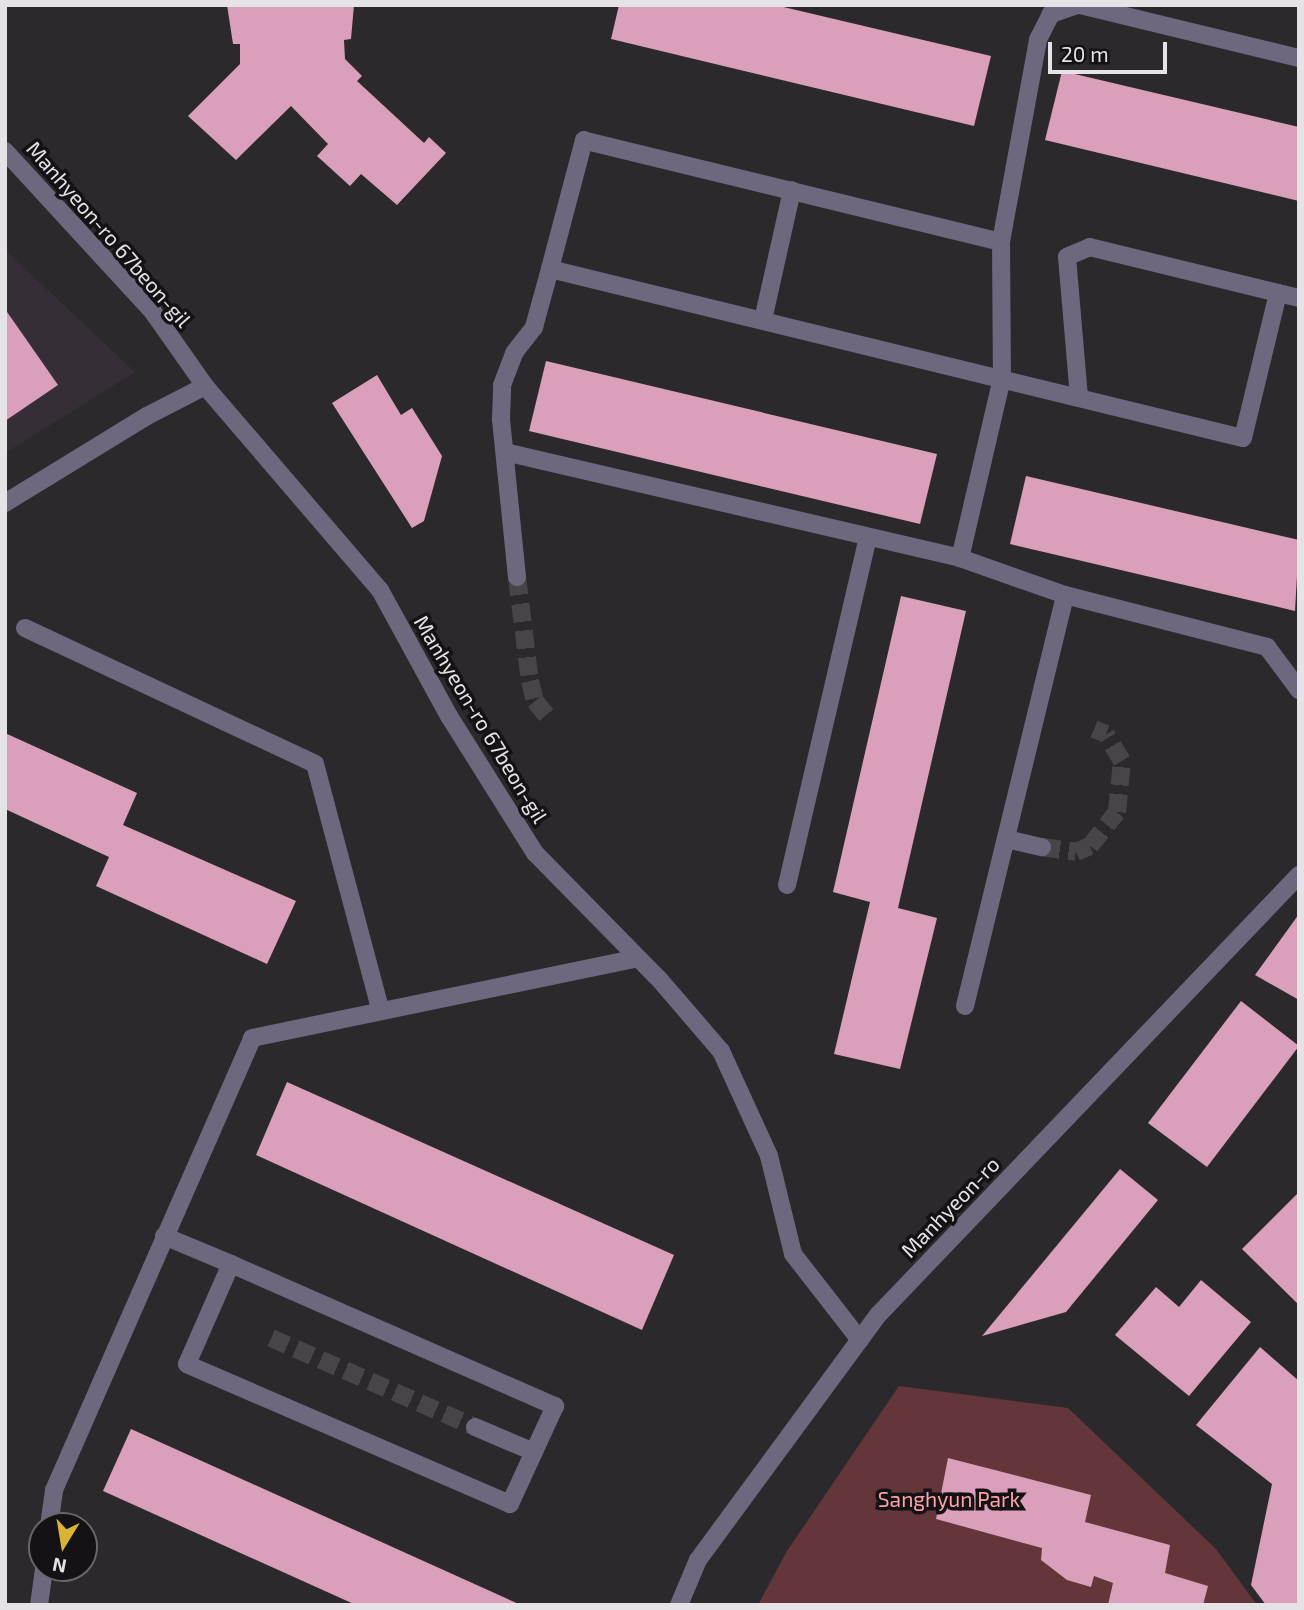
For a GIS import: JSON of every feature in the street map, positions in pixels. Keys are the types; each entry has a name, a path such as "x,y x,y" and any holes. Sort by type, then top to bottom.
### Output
{"street":[{"path":"960,558 1002,378 1001,242 1042,27 1051,14 1079,5 1299,58"},
{"path":"517,576 505,452 502,385 514,353 534,327 584,140 1001,242"},
{"name":"Manhyeon-ro 67beon-gil","path":"5,152 12,172 153,312 205,386 380,590 449,716 535,853 638,958 721,1051 769,1156 793,1254 860,1340"},
{"path":"763,320 792,190"},
{"path":"1079,397 1067,257 1090,247 1299,299"},
{"path":"550,268 1243,438 1278,293"},
{"path":"5,503 147,416 205,386"},
{"path":"505,452 960,558 1065,595 1267,647 1297,685"},
{"path":"787,885 868,538"},
{"path":"965,1006 1065,595"},
{"path":"25,628 315,764 380,1009"},
{"path":"1006,839 1042,847"},
{"name":"Manhyeon-ro","path":"679,1605 698,1560 879,1314 1299,875"},
{"path":"52,1512 54,1490 252,1038 380,1009 638,958"},
{"path":"164,1236 231,1264 555,1406 510,1504 187,1364 231,1264"},
{"path":"475,1427 534,1452"},
{"path":"39,1605 42,1582"}],"shaded area":[{"path":"5,250 135,372 5,453"}],"green space":[{"name":"Sanghyun Park","path":"899,1386 1068,1408 1216,1549 1257,1605 758,1605 787,1551"}],"building":[{"path":"227,5 354,5 351,39 344,40 345,59 362,76 357,81 424,143 429,137 446,153 397,205 361,174 350,186 317,156 328,144 291,106 236,160 188,116 240,64 240,44 233,44"},
{"path":"619,5 775,5 991,56 974,126 611,39"},
{"path":"1062,71 1299,127 1299,201 1045,140"},
{"path":"5,309 58,385 5,421"},
{"path":"546,361 937,454 920,524 529,431"},
{"path":"377,375 401,415 412,408 442,456 424,521 412,528 332,403"},
{"path":"1026,476 1299,540 1295,611 1010,544"},
{"path":"901,596 966,611 898,908 937,918 900,1069 834,1054 870,902 833,892"},
{"path":"5,733 137,793 123,825 296,901 267,964 96,886 109,857 5,809"},
{"path":"1299,914 1299,1000 1255,975"},
{"path":"1241,1001 1299,1046 1207,1167 1148,1123"},
{"path":"287,1082 674,1255 642,1330 256,1155"},
{"path":"1120,1169 1158,1200 1066,1312 982,1336"},
{"path":"1299,1192 1299,1305 1242,1249"},
{"path":"1201,1280 1251,1322 1189,1396 1115,1335 1156,1287 1179,1307"},
{"path":"1260,1347 1299,1381 1299,1605 1266,1605 1251,1585 1272,1484 1196,1425"},
{"path":"131,1429 521,1605 356,1605 103,1491"},
{"path":"948,1458 1091,1495 1085,1522 1170,1545 1165,1573 1208,1586 1203,1605 1108,1605 1113,1583 1094,1576 1091,1587 1067,1580 1041,1560 1042,1548 936,1519"}],"tunnel":[{"path":"517,577 530,681 535,701 547,716"},
{"path":"1042,847 1076,852 1090,846 1117,812 1122,761 1106,734 1094,729"},
{"path":"271,1338 475,1427"}]}
